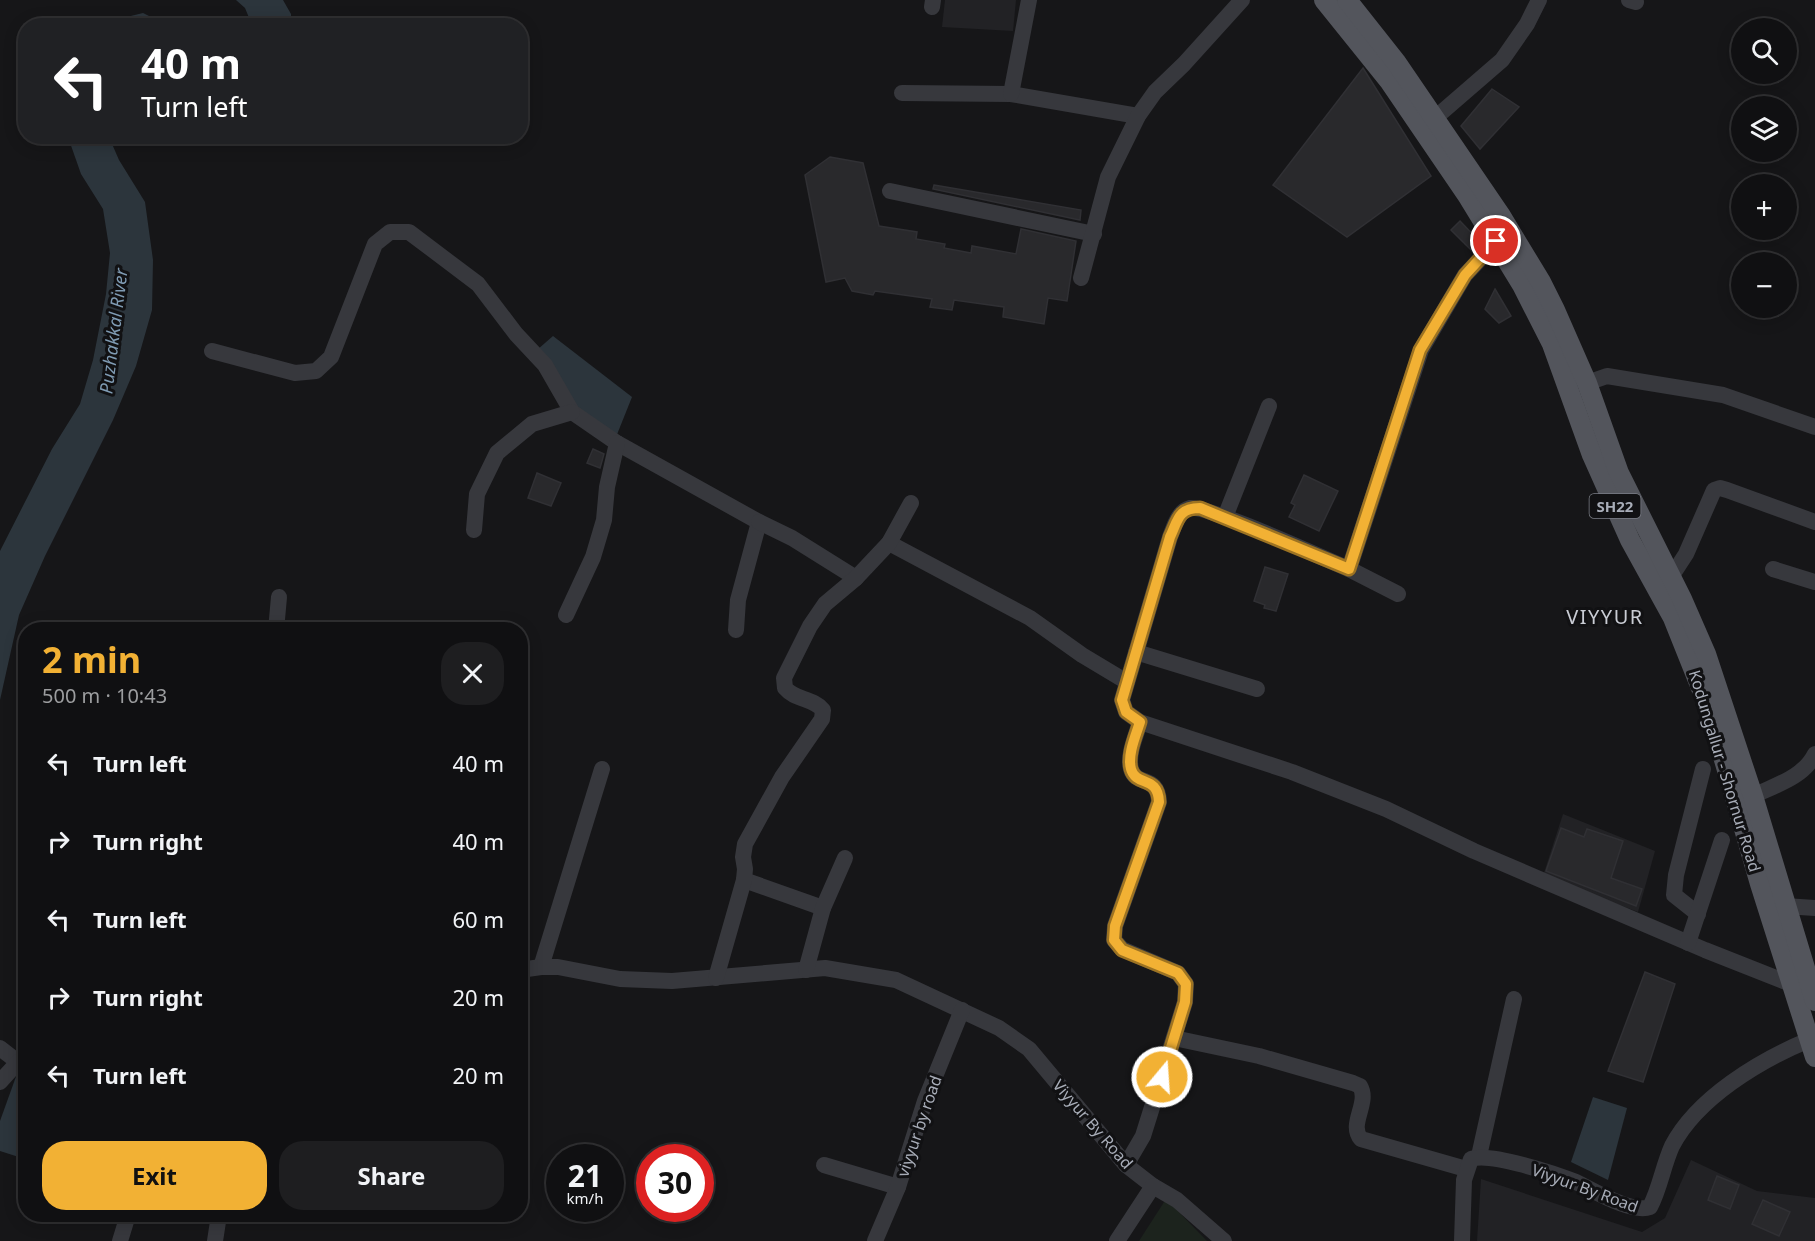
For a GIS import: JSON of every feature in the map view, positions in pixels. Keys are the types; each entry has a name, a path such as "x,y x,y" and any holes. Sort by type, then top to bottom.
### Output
{"main road":[{"name":"Kodungallur - Shornur Road","path":"1324,0 1390,82 1467,195 1541,282 1587,383 1619,473 1671,577 1706,654 1785,906 1810,1006 1812,1048"},
{"name":"Kodungallur - Shornur Road","path":"1347,0 1396,62 1435,118 1503,235 1522,285 1552,344 1592,455 1630,540 1673,618 1693,663 1709,708 1791,984 1810,1006"}],"street":[{"path":"1011,94 1029,0"},
{"path":"1082,278 1108,177 1138,116 1155,92 1184,64 1242,0"},
{"path":"1435,118 1502,60 1527,24 1539,0"},
{"path":"902,93 1011,94 1138,116"},
{"path":"890,191 1094,234"},
{"path":"212,351 295,373 316,371 331,357 375,244 390,232 409,232 478,284 516,334 545,365 572,412 617,443 792,538 856,578"},
{"path":"1349,569 1420,350 1465,275 1503,235"},
{"path":"1587,383 1607,376 1723,395 1815,427"},
{"path":"1225,517 1269,406"},
{"path":"474,530 477,494 497,453 532,424 572,412"},
{"path":"567,615 592,557 604,520 607,487 617,443"},
{"path":"1671,577 1686,554 1714,490 1720,488 1727,490 1815,522"},
{"path":"716,978 744,880 745,868 742,857 745,844 782,777 822,719 823,710 818,704 790,694 784,688 784,678 810,626 825,604 856,578 889,543 911,503"},
{"path":"1398,594 1349,569 1225,517 1200,508 1189,508 1180,514 1170,537 1122,700 1126,712 1140,722 1292,772 1386,809 1474,851 1688,943 1791,984"},
{"path":"736,630 738,600 759,522"},
{"path":"889,543 1030,618 1082,655 1127,682"},
{"path":"1773,569 1815,582"},
{"path":"277,622 279,597"},
{"path":"1137,651 1257,689"},
{"path":"1126,1165 1143,1136 1185,1002 1186,984 1178,973 1122,950 1114,940 1115,926 1159,802 1158,791 1154,786 1135,776 1130,768 1132,750 1140,722"},
{"path":"1752,796 1799,774 1811,763 1815,754"},
{"path":"1698,914 1674,895 1676,875 1703,769"},
{"path":"542,967 602,770"},
{"path":"1688,943 1722,840"},
{"path":"806,970 823,908 845,858"},
{"path":"744,880 823,908"},
{"path":"1785,906 1815,908"},
{"name":"Viyyur By Road","path":"528,969 558,967 620,980 672,981 825,969 896,980 999,1028 1029,1049 1126,1165 1153,1186 1177,1200 1224,1241"},
{"path":"1462,1241 1466,1169 1471,1159 1479,1156 1514,999"},
{"name":"viyyur by road","path":"875,1241 898,1187 925,1101 962,1010"},
{"path":"1174,1038 1259,1056 1360,1086 1364,1096 1356,1129 1361,1139 1466,1169"},
{"path":"0,1048 18,1059"},
{"name":"Viyyur By Road","path":"1479,1156 1515,1163 1573,1181 1638,1209 1650,1207 1672,1148 1688,1121 1717,1092 1783,1051 1812,1048"},
{"path":"0,1082 18,1066"},
{"path":"824,1165 898,1187"},
{"path":"1117,1241 1153,1186"},
{"path":"120,1241 126,1222"},
{"path":"215,1241 218,1222"}],"shaded area":[{"path":"945,0 1016,0 1013,31 942,27"},
{"path":"1563,814 1655,851 1638,912 1543,876"},
{"path":"1691,1160 1757,1191 1815,1198 1815,1241 1477,1241 1481,1179 1642,1232 1665,1218"},
{"path":"1166,1199 1207,1241 1139,1241"}],"water":[{"path":"236,0 283,0 291,18 249,18 245,8"},
{"path":"143,13 153,18 122,18"},
{"name":"Puzhakkal River","path":"70,144 112,144 119,160 145,202 153,260 152,310 136,366 113,420 45,556 19,615 0,700 0,551 52,449 80,404 93,360 106,294 110,253 103,209 81,174"},
{"path":"553,336 632,397 616,437 577,409 537,350"},
{"path":"18,1071 18,1157 0,1151 0,1121"},
{"path":"1593,1097 1627,1108 1608,1180 1571,1162"}],"building":[{"path":"1363,68 1431,176 1347,237 1273,185"},
{"path":"1492,89 1519,107 1480,149 1461,126"},
{"path":"830,157 863,163 879,226 917,232 916,239 945,244 944,248 971,253 972,246 1016,254 1021,229 1076,241 1067,301 1048,298 1044,324 1003,317 1004,307 954,300 952,310 930,307 932,299 875,291 873,295 852,291 845,278 826,282 805,175"},
{"path":"934,185 1081,210 1080,220 933,189"},
{"path":"1460,221 1481,243 1473,252 1451,230"},
{"path":"1495,289 1511,316 1499,323 1485,309"},
{"path":"593,449 604,454 600,468 587,463"},
{"path":"537,473 561,483 551,506 528,498"},
{"path":"1304,475 1338,491 1319,531 1289,517 1295,505 1291,503"},
{"path":"1265,567 1288,574 1276,611 1264,608 1265,605 1254,601"},
{"path":"1561,828 1584,837 1587,829 1623,841 1611,878 1642,889 1636,906 1546,871"},
{"path":"1645,972 1675,984 1643,1082 1608,1071"},
{"path":"1717,1176 1739,1185 1730,1209 1708,1200"},
{"path":"1763,1200 1790,1212 1779,1236 1752,1224"}],"district":[{"name":"VIYYUR","path":"1605,616"}],"route":[{"path":"1162,1077 1185,1002 1186,984 1178,973 1122,950 1114,940 1115,926 1159,802 1158,791 1154,786 1135,776 1130,768 1132,750 1140,722 1126,712 1122,700 1170,537 1180,514 1189,508 1200,508 1349,569 1420,350 1465,275 1496,241"}]}
